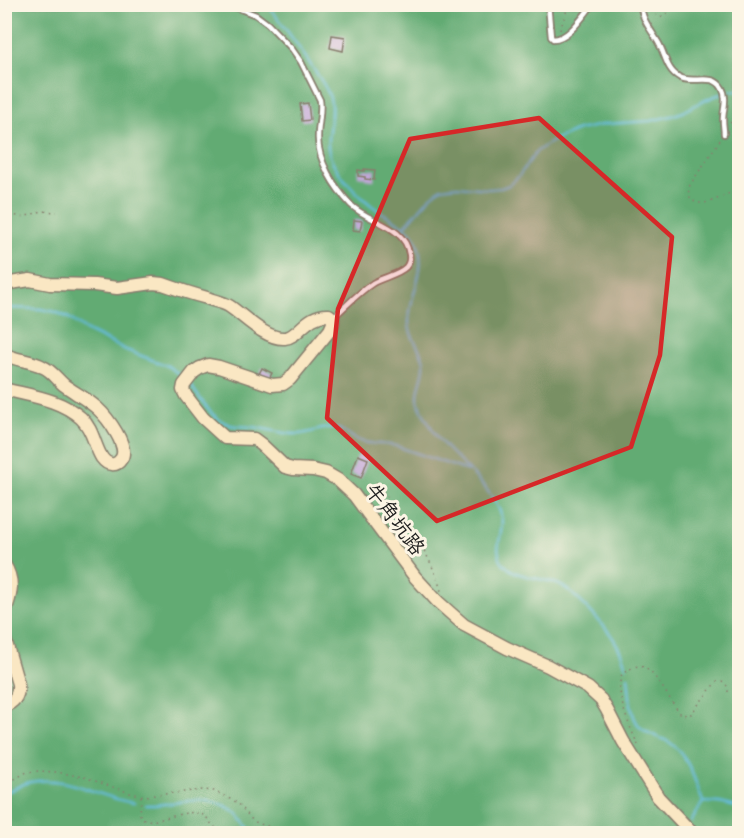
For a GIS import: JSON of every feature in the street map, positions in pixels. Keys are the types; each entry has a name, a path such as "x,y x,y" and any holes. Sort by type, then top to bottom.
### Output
{"street":[{"path":"4,284 30,280 50,284 117,288 153,283 163,284 228,305 267,333 285,338 316,316 328,315 333,318"},
{"name":"牛角坑路","path":"333,318 330,330 290,379 283,384 273,385 208,365 200,368 188,378 183,390 186,396 203,418 225,438 254,439 285,467 292,470 313,470 326,473 338,480 354,495 415,577 464,625 588,688 608,710 623,741 658,797 693,834"},
{"path":"4,354 48,369 70,390 100,410 121,443 122,458 112,465 107,464 87,425 70,411 53,402 4,389"},
{"path":"4,564 12,585 10,600 4,614"},
{"path":"4,636 19,690 14,700 4,706"}],"lane":[{"path":"227,4 261,19 292,49 320,100 318,146 322,163 355,209 396,232 408,248 409,261 406,267 375,281 333,318"},
{"path":"548,4 550,32 554,39 563,38 569,33 593,4"},
{"path":"640,4 648,28 658,40 673,73 684,79 709,80 723,88 725,96 724,134"}],"path":[{"path":"556,39 569,4"},
{"path":"650,4 657,16 661,17 667,13 669,4"},
{"path":"740,115 731,123 688,189 696,203 702,204 740,188"},
{"path":"4,214 24,217 42,212 57,212"},
{"path":"376,482 415,535 442,592"},
{"path":"640,749 626,718 620,680 622,674 634,667 645,668 659,682 682,715 691,714 719,680 726,684 728,693"},
{"path":"4,785 27,772 38,771 84,777 141,795 214,791 238,803 253,820 260,824 296,834"},
{"path":"141,795 140,816 143,820 150,822 177,814 203,814 224,834"}],"highlighted area":[{"path":"539,118 672,237 660,355 631,447 437,521 327,418 338,309 410,139"}],"green space":[{"path":"5,5 739,5 739,833 5,833"}],"building":[{"path":"332,35 345,37 343,51 330,48"},
{"path":"308,103 310,120 302,121 300,104"},
{"path":"364,169 375,170 374,180 358,176 358,170 364,171"},
{"path":"354,220 362,221 360,231 353,230"},
{"path":"262,368 272,373 269,379 259,374"},
{"path":"358,455 368,459 361,478 351,474"}],"waterway":[{"path":"267,4 329,94 331,114 328,145 332,161 349,185 377,210 410,232 418,245 420,265 410,311 409,327 424,363 418,394 419,402 422,412 446,448 486,488 498,507 502,522 498,548 501,560 513,571 555,583 574,595 613,638 626,667"},
{"path":"730,91 740,90"},
{"path":"404,227 441,188 457,186 489,189 509,185 518,177 537,151 556,139 578,130 606,124 650,121 671,116 722,93"},
{"path":"4,308 41,309 56,312 87,331 126,350 168,366 181,376"},
{"path":"190,384 209,410 228,424 295,434 336,428 360,441 396,446 468,471"},
{"path":"628,677 636,722 646,732 676,747 690,769 703,802 740,808"},
{"path":"4,793 23,784 44,780 70,784 134,803"},
{"path":"146,805 212,801 236,813 256,834"},
{"path":"691,822 703,802"}]}
